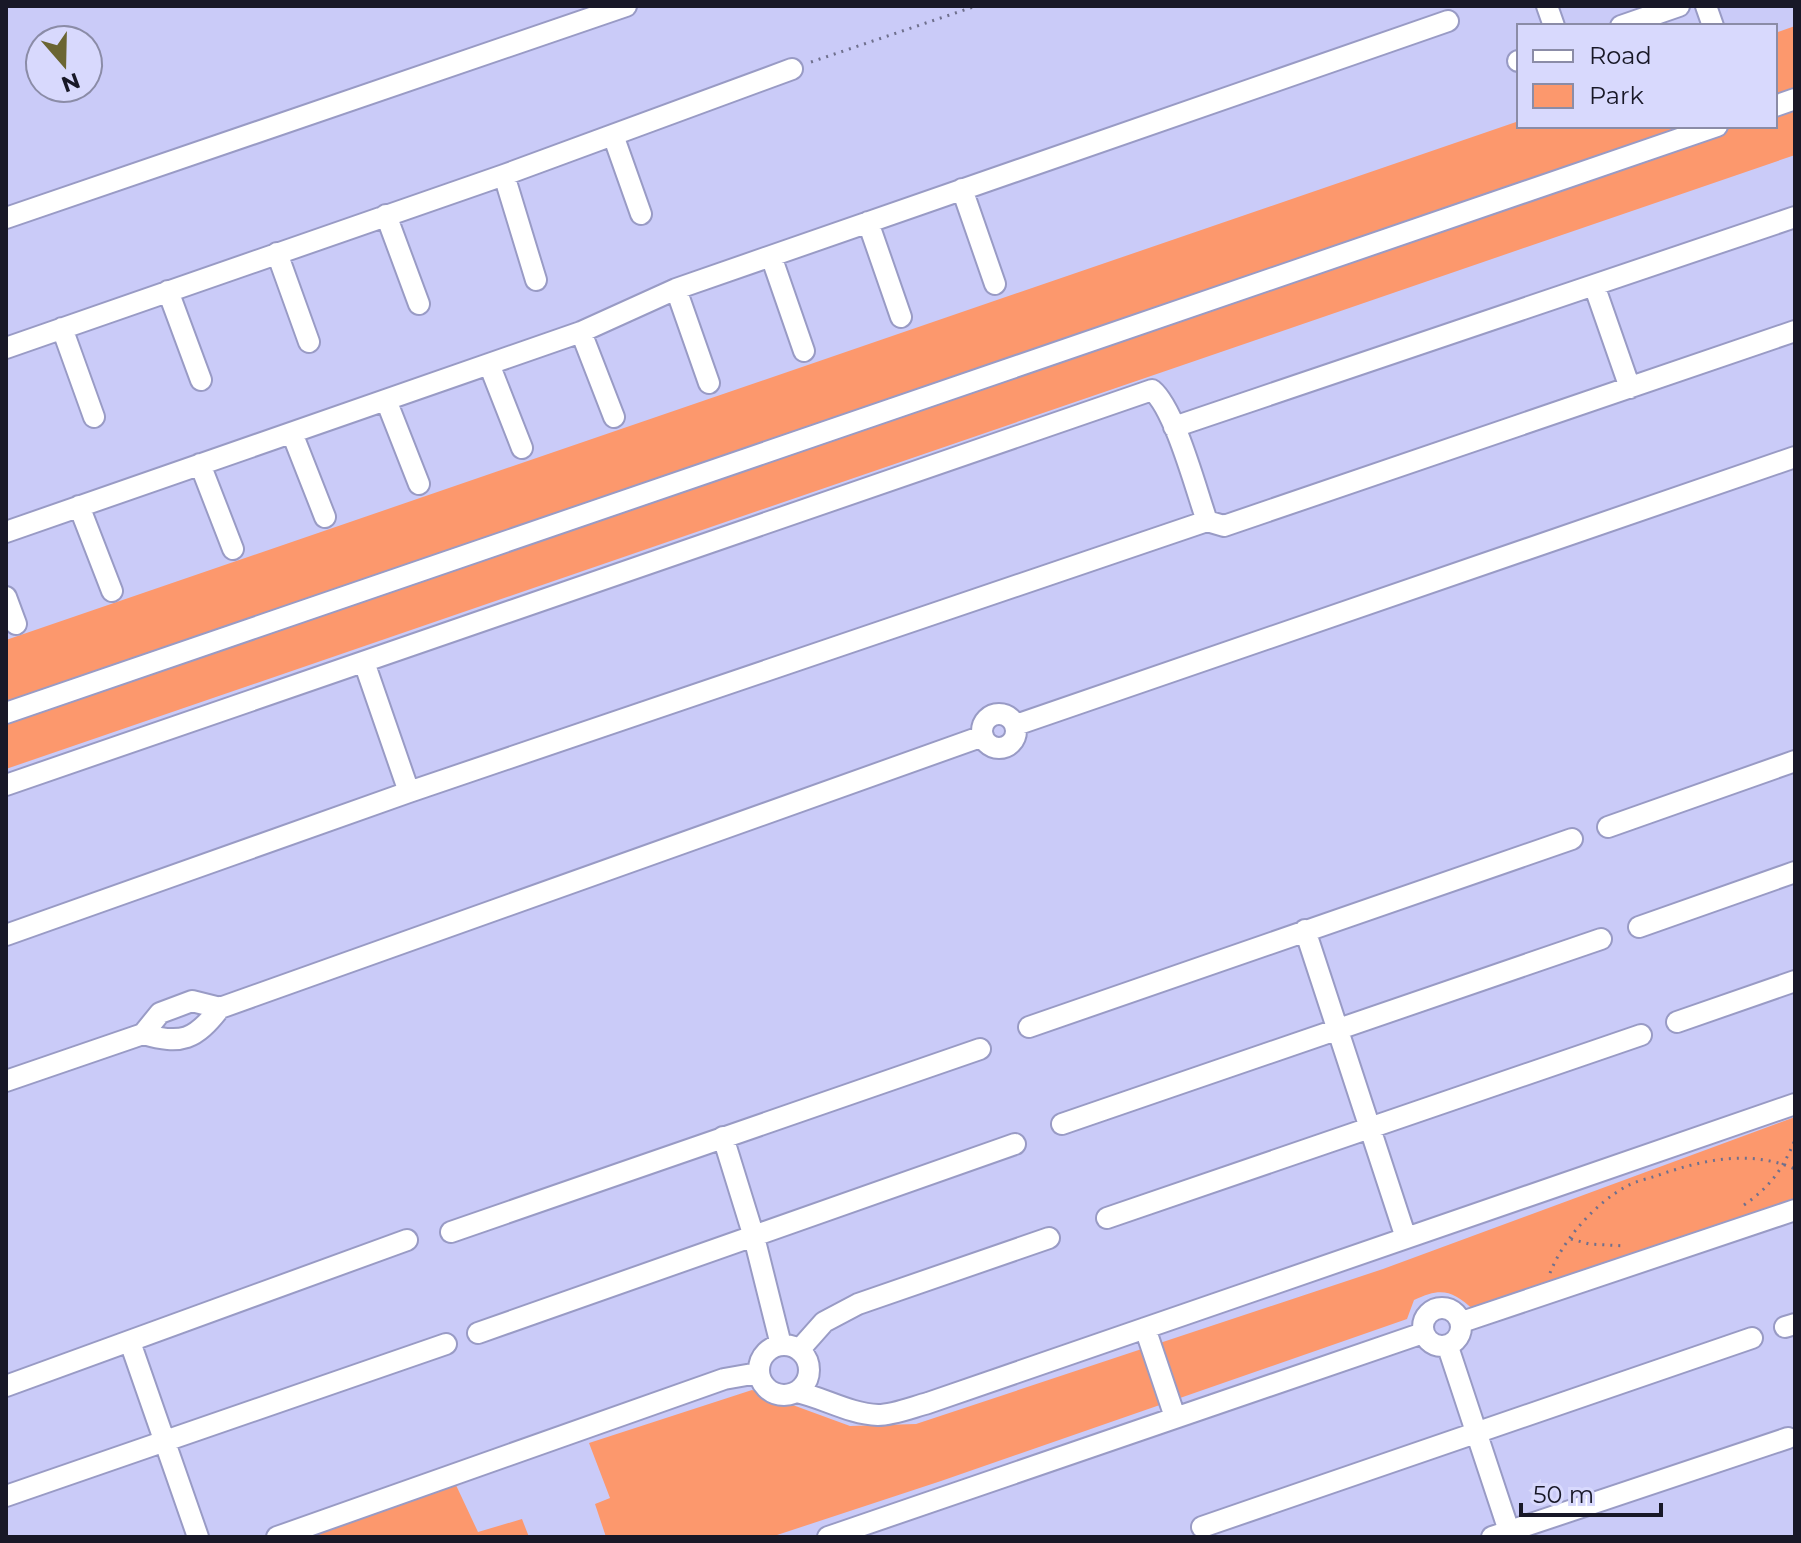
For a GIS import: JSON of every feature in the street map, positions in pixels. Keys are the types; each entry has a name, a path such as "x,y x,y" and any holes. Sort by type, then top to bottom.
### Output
{"street":[{"path":"6,218 626,6"},
{"path":"1626,24 1668,8"},
{"path":"6,532 581,332 676,289 1448,21"},
{"path":"6,348 504,175 792,69"},
{"path":"6,713 1711,128"},
{"path":"613,135 641,214"},
{"path":"504,175 536,280"},
{"path":"962,189 995,284"},
{"path":"386,215 419,304"},
{"path":"1174,427 1795,217"},
{"path":"868,222 901,317"},
{"path":"277,253 309,342"},
{"path":"771,256 804,351"},
{"path":"1594,285 1630,388"},
{"path":"676,289 709,383"},
{"path":"168,291 201,380"},
{"path":"62,328 94,417"},
{"path":"6,935 409,792 1207,521 1224,526 1795,331"},
{"path":"581,332 614,417"},
{"path":"489,364 522,448"},
{"path":"6,785 1152,390 1162,398 1207,521"},
{"path":"386,400 419,484"},
{"path":"292,433 325,517"},
{"path":"143,1034 171,1042 203,1030 220,1008 983,736 991,747 1005,747 1016,738 1016,725 1795,457"},
{"path":"200,464 233,549"},
{"path":"79,506 112,591"},
{"path":"6,597 16,624"},
{"path":"364,662 409,792"},
{"path":"1608,827 1795,761"},
{"path":"1029,1027 1572,839"},
{"path":"1639,927 1795,872"},
{"path":"1305,930 1406,1238"},
{"path":"1062,1124 1601,939"},
{"path":"1677,1022 1795,981"},
{"path":"6,1081 143,1034 160,1013 192,1001 220,1008"},
{"path":"1107,1218 1641,1035"},
{"path":"451,1232 980,1049"},
{"path":"1049,1238 858,1304 824,1322 790,1347 768,1349 760,1360 758,1373 764,1387 783,1396 797,1392 823,1398 846,1409 879,1415 928,1403 1795,1104"},
{"path":"723,1137 790,1347 810,1366 808,1381 797,1392"},
{"path":"478,1333 1015,1144"},
{"path":"1462,1322 1795,1210"},
{"path":"6,1386 407,1240"},
{"path":"1437,1308 1452,1310 1462,1322 1460,1337 1448,1347 1433,1345 1423,1333 1425,1318 1437,1308"},
{"path":"1145,1328 1175,1417"},
{"path":"828,1537 858,1532 1175,1417 1423,1333"},
{"path":"1202,1527 1752,1338"},
{"path":"130,1342 198,1537"},
{"path":"6,1496 446,1344"},
{"path":"1448,1347 1477,1433 1501,1534 1788,1438"},
{"path":"277,1537 724,1379 758,1373"}],"path":[{"path":"792,69 976,6"},
{"path":"1741,1207 1767,1188 1784,1164 1795,1140"},
{"path":"1540,1296 1556,1257 1592,1212 1626,1186 1689,1165 1742,1158 1775,1160 1795,1169"},
{"path":"1571,1239 1589,1244 1628,1246"}],"green space":[{"path":"1795,26 1795,155 6,769 6,640 1517,122 1517,128 1777,128 1777,32"},
{"path":"1795,1117 1795,1198 1474,1310 1452,1295 1432,1293 1414,1300 1407,1319 771,1537 606,1537 595,1504 610,1498 589,1443 752,1390 850,1426 916,1424 1383,1269"},
{"path":"455,1483 478,1532 522,1519 529,1537 306,1537"}]}
